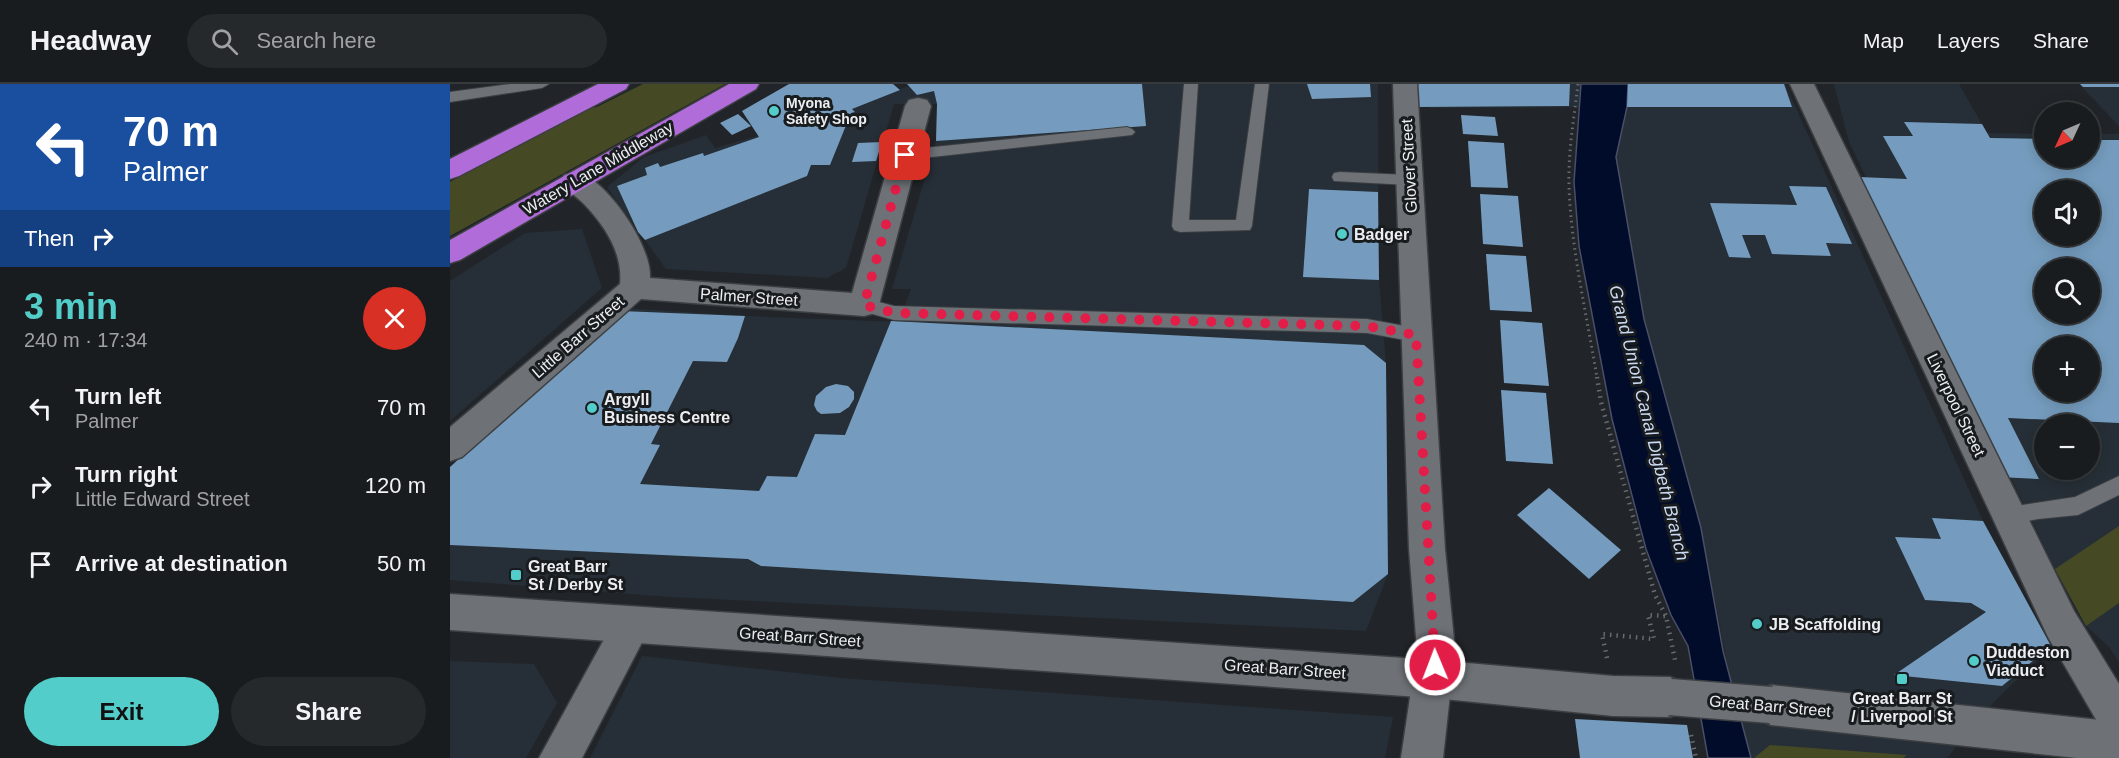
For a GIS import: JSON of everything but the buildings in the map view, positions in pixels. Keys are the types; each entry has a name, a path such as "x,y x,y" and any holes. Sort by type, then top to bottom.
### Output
{"highway":[{"path":"450,170 617,84"},
{"path":"577,105 607,98 635,84"},
{"name":"Watery Lane Middleway","path":"450,253 747,84"}],"street":[{"name":"Glover Street","path":"1405,84 1427,549 1436,650 1422,758"},
{"name":"Liverpool Street","path":"1802,84 2061,624 2119,721"},
{"path":"864,305 918,106"},
{"name":"Little Barr Street","path":"450,447 635,288 636,266 625,239 593,197 574,182"},
{"name":"Palmer Street","path":"635,288 864,305"},
{"name":"Great Barr Street","path":"450,612 1434,679 1613,696 1772,705 2119,741"},
{"path":"560,758 632,626"}],"lane":[{"path":"450,97 542,84"},
{"path":"1191,84 1180,226 1244,226 1262,84"},
{"path":"905,155 1127,132"},
{"path":"1340,177 1409,180"},
{"path":"864,305 894,313 1367,326 1416,335"},
{"path":"2009,516 2078,506 2119,485"}],"path":[{"path":"1578,84 1570,148 1569,184 1572,219 1601,402 1654,595 1666,616 1679,698 1696,758"},
{"path":"1613,696 1602,634 1654,639 1648,615 1666,616"}],"shaded area":[{"path":"962,84 1378,84 1379,280 1386,363 1388,574 1366,631 671,597 450,580 450,470 625,308 745,316 899,322 911,289 892,289 936,141 937,104 894,104 846,268 827,278 666,269 607,187 644,157 706,135 715,148 852,109 909,86 918,95"},
{"path":"1427,84 1785,84 1983,521 2051,646 1994,702 1947,758 1751,758 1738,719 1701,528 1644,319 1616,157 1626,107 1430,108"},
{"path":"1834,84 1959,84 1987,133 2034,134 2034,168 2100,168 2100,134 2119,134 2119,662 2109,647 2086,626 2055,569 1849,142"},
{"path":"2079,84 2119,84 2119,126 2100,106 2100,102 2096,102"},
{"path":"582,229 602,288 450,421 450,281 525,233"},
{"path":"642,656 841,678 1393,717 1385,758 590,758"},
{"path":"450,661 534,664 557,703 526,758 450,758"}],"green space":[{"path":"643,84 725,84 450,236 450,182 585,109 597,107"},
{"name":"Duddeston Viaduct","path":"2119,526 2119,603 2086,626 2055,569"},
{"path":"1770,745 1907,755 1903,758 1754,758"}],"water":[{"name":"Grand Union Canal Digbeth Branch","path":"1581,84 1628,84 1627,107 1616,157 1644,319 1701,528 1723,651 1751,758 1708,758 1688,646 1671,615 1646,549 1612,419 1579,246 1574,182"}],"place":[{"name":"Myona Safety Shop","path":"774,111"},
{"name":"Badger","path":"1342,234"},
{"name":"Argyll Business Centre","path":"592,408"},
{"name":"Great Barr St / Derby St","path":"516,575"},
{"name":"JB Scaffolding","path":"1757,624"},
{"name":"Duddeston Viaduct","path":"1974,661"},
{"name":"Great Barr St / Liverpool St","path":"1902,679"}],"route":[{"path":"905,155 864,305 894,313 1367,326 1416,335 1427,549 1436,650 1435,665"}]}
